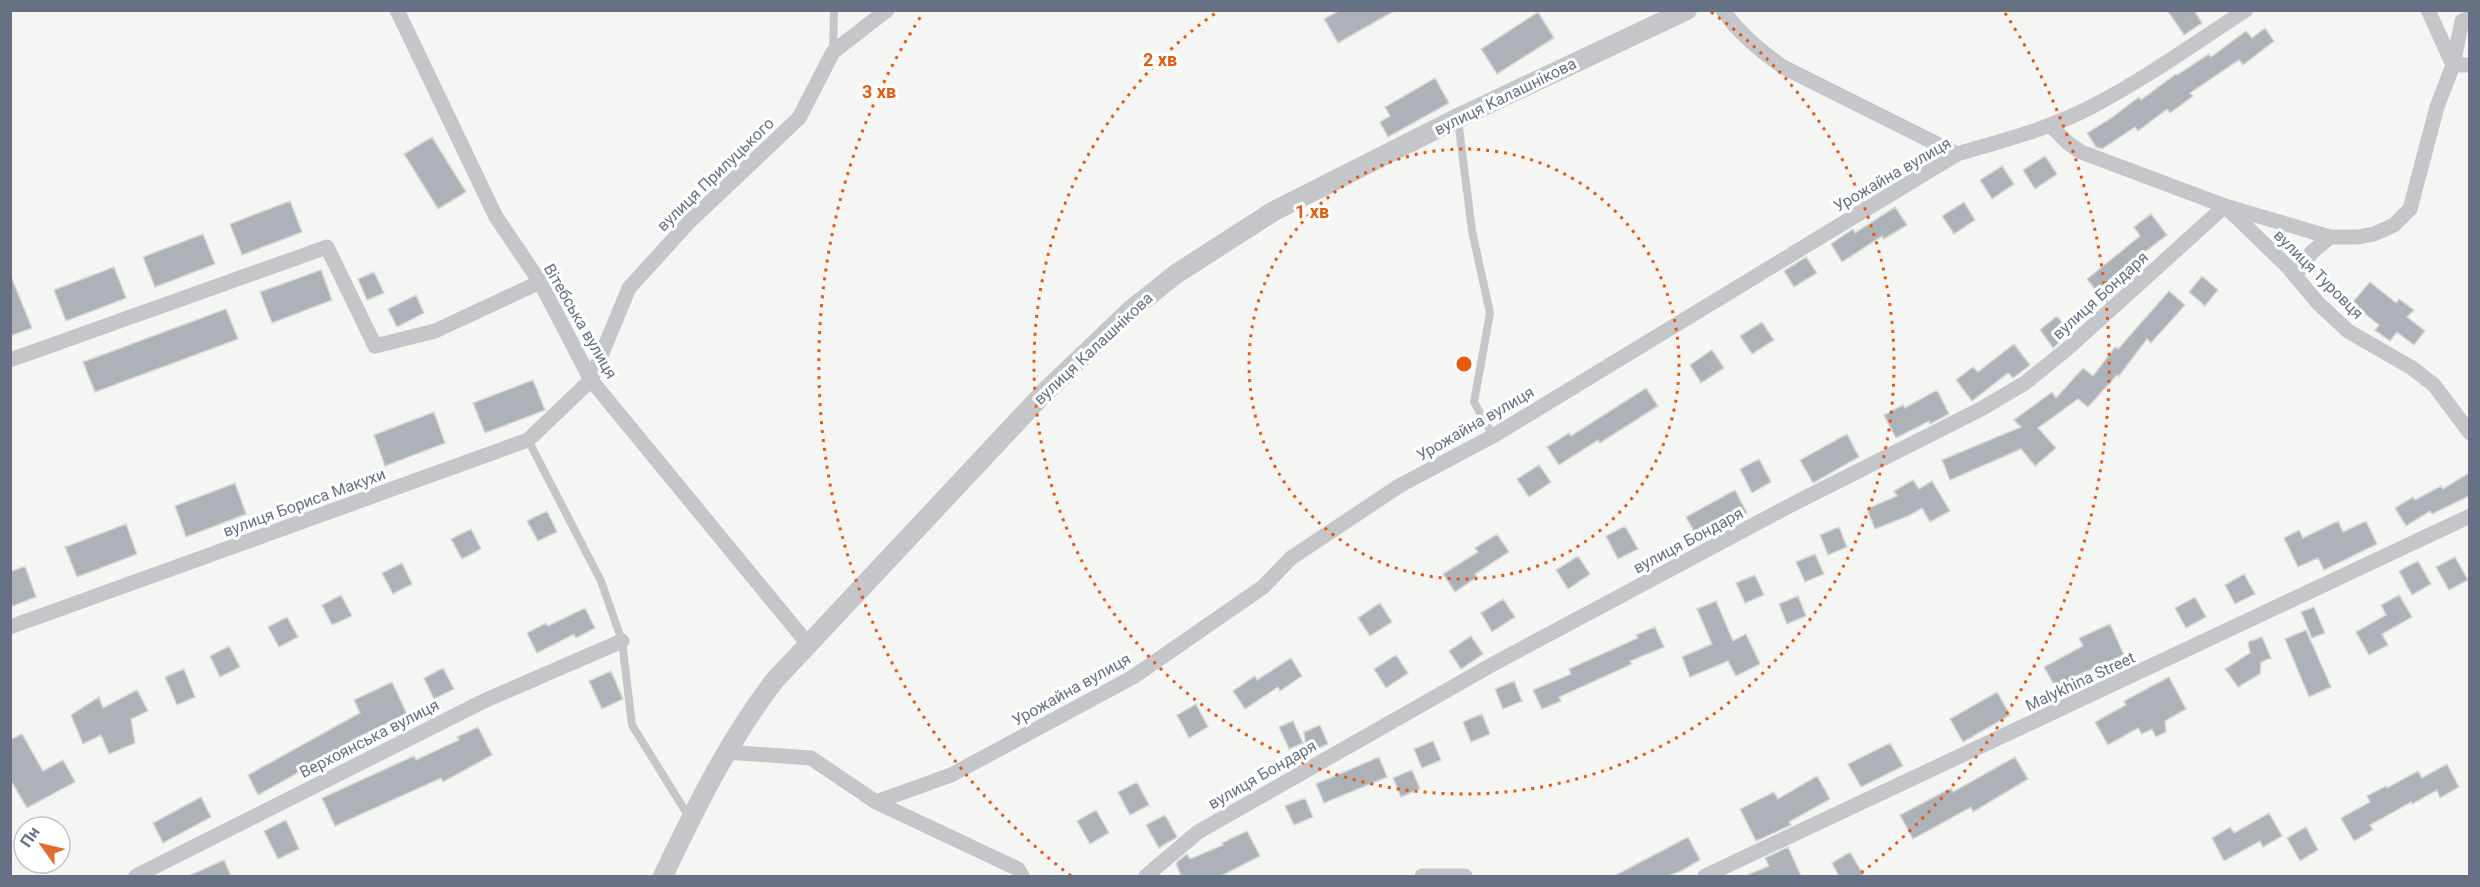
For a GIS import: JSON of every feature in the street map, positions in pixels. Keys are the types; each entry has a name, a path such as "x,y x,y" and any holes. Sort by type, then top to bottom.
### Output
{"street":[{"name":"Вітебська вулиця","path":"397,10 496,217 540,282 591,381 807,644"},
{"name":"вулиця Прилуцького","path":"591,381 629,288 690,221 799,118 833,52 888,10"},
{"name":"вулиця Калашнікова","path":"663,876 725,752 769,687 1044,393 1132,309 1176,274 1274,211 1458,118 1687,10"},
{"path":"1723,10 1732,23 1759,49 1783,67 1957,154"},
{"name":"Урожайна вулиця","path":"876,802 951,775 1132,677 1263,587 1291,558 1399,486 1493,436 1957,154 2050,125 2090,108 2130,85 2246,10"},
{"path":"2428,10 2453,65"},
{"path":"2050,125 2081,152 2225,206 2330,237 2358,237 2374,234 2394,225 2410,209 2437,107 2453,65 2462,21 2469,18"},
{"path":"2453,65 2469,65"},
{"name":"вулиця Туровця","path":"2225,206 2348,331 2412,368 2434,385 2469,433"},
{"name":"вулиця Бондаря","path":"1146,876 1198,832 1475,674 1780,511 1980,409 2025,383 2067,349 2225,206"},
{"path":"2295,276 2312,252 2330,237"},
{"path":"10,360 327,248 375,346 435,331 540,282"},
{"name":"вулиця Бориса Макухи","path":"10,627 528,440 591,381"},
{"name":"Malykhina Street","path":"1705,876 2469,516"},
{"name":"Верхоянська вулиця","path":"136,876 486,699 622,641"},
{"path":"725,752 811,758 876,802 1018,869 1022,876"},
{"path":"1422,876 1466,876"}],"lane":[{"path":"833,52 834,10"},
{"path":"1458,118 1472,231 1490,313 1474,402 1493,436"},
{"path":"528,440 601,581 622,641 632,725 690,819"}],"building":[{"path":"1340,10 1396,10 1338,43 1324,19"},
{"path":"2167,10 2194,10 2202,23 2184,35"},
{"path":"1538,12 1554,38 1497,74 1481,49"},
{"path":"2265,28 2274,41 2243,65 2239,60 2190,93 2193,96 2170,113 2167,109 2138,131 2135,127 2102,149 2096,147 2087,133 2139,97 2141,100 2176,74 2209,54 2211,57 2246,31 2252,38"},
{"path":"1435,78 1449,103 1388,137 1380,122 1390,116 1385,107"},
{"path":"432,137 466,192 438,209 404,154"},
{"path":"2045,156 2057,174 2035,189 2023,170"},
{"path":"2002,166 2014,184 1992,199 1980,180"},
{"path":"290,201 302,232 242,255 230,224"},
{"path":"1964,202 1975,220 1954,234 1942,216"},
{"path":"1895,207 1907,225 1884,239 1882,236 1842,262 1831,244 1853,229 1855,233"},
{"path":"2151,214 2167,235 2138,257 2144,266 2103,300 2087,279 2140,236 2134,227"},
{"path":"203,234 215,264 155,287 143,257"},
{"path":"1806,257 1817,273 1794,287 1784,271"},
{"path":"114,267 126,298 66,321 54,290"},
{"path":"321,270 332,300 272,323 260,292"},
{"path":"374,272 384,293 367,300 358,279"},
{"path":"10,274 32,328 10,336"},
{"path":"2202,276 2218,290 2205,306 2189,292"},
{"path":"2370,282 2396,303 2399,299 2414,310 2407,317 2425,331 2414,345 2397,332 2390,341 2375,330 2379,325 2352,303"},
{"path":"2169,291 2185,305 2151,343 2147,339 2119,376 2117,375 2088,407 2078,399 2038,428 2056,448 2035,466 2021,449 1950,480 1942,460 2021,427 2014,420 2052,392 2056,398 2083,368 2093,376 2115,347 2118,349"},
{"path":"416,295 424,313 397,327 388,309"},
{"path":"226,309 238,339 95,392 83,362"},
{"path":"2057,316 2070,333 2053,348 2040,330"},
{"path":"1762,322 1774,340 1752,354 1740,336"},
{"path":"2014,344 2030,365 2013,378 2008,373 1972,401 1956,380 1973,367 1978,372"},
{"path":"1712,350 1724,368 1701,383 1690,365"},
{"path":"533,380 545,410 485,433 473,403"},
{"path":"1646,388 1658,406 1600,443 1598,440 1559,465 1547,447 1569,433 1571,436"},
{"path":"1937,390 1949,414 1930,424 1929,421 1896,438 1884,415 1903,405 1905,408"},
{"path":"434,412 445,443 385,466 374,435"},
{"path":"1847,434 1859,457 1813,483 1800,460"},
{"path":"1759,459 1771,482 1752,493 1740,469"},
{"path":"1539,465 1551,482 1529,497 1517,479"},
{"path":"2469,473 2469,496 2432,514 2430,511 2406,526 2395,508 2413,497 2415,500 2441,486 2443,489"},
{"path":"1913,480 1919,489 1932,481 1950,511 1930,522 1922,508 1875,529 1867,509 1897,496 1894,491"},
{"path":"235,483 246,514 186,537 175,506"},
{"path":"1735,490 1747,513 1699,540 1686,517"},
{"path":"547,511 557,532 538,541 527,521"},
{"path":"2338,521 2343,532 2366,521 2377,544 2324,570 2318,558 2298,567 2284,538 2299,530 2303,538"},
{"path":"126,524 137,554 77,577 65,547"},
{"path":"1625,526 1638,549 1618,559 1606,536"},
{"path":"1839,527 1847,547 1828,555 1820,535"},
{"path":"471,529 481,549 462,559 451,539"},
{"path":"1497,534 1509,552 1475,574 1477,577 1455,592 1443,574 1478,552 1475,548"},
{"path":"1815,554 1824,574 1805,582 1796,562"},
{"path":"1578,556 1590,574 1568,589 1556,570"},
{"path":"2455,557 2468,580 2449,590 2436,567"},
{"path":"2418,561 2431,584 2412,595 2399,571"},
{"path":"402,563 412,584 393,594 382,573"},
{"path":"25,566 36,597 10,607 10,572"},
{"path":"2244,574 2255,594 2235,604 2225,585"},
{"path":"1755,575 1764,595 1745,603 1736,583"},
{"path":"341,595 352,616 332,625 322,605"},
{"path":"2399,595 2412,617 2382,634 2388,645 2369,655 2356,632 2386,615 2381,605"},
{"path":"1798,596 1806,616 1787,624 1779,604"},
{"path":"2195,597 2206,617 2186,628 2175,608"},
{"path":"1503,599 1515,617 1492,632 1481,613"},
{"path":"1716,601 1733,641 1746,634 1760,664 1736,676 1728,661 1690,677 1682,657 1712,644 1697,609"},
{"path":"1380,603 1392,622 1370,636 1358,618"},
{"path":"2314,607 2325,633 2312,638 2301,612"},
{"path":"585,608 595,628 576,638 574,634 537,653 527,633 546,623 548,626"},
{"path":"287,617 298,637 279,647 268,627"},
{"path":"2110,624 2124,655 2074,677 2076,679 2057,690 2044,667 2083,646 2079,638"},
{"path":"1655,627 1664,647 1630,661 1632,664 1559,697 1561,701 1542,709 1533,690 1571,674 1569,669 1638,638 1636,635"},
{"path":"2306,630 2331,687 2309,697 2285,639"},
{"path":"1471,636 1483,654 1461,669 1449,651"},
{"path":"2262,637 2271,658 2261,662 2260,674 2238,687 2225,669 2250,653 2248,642"},
{"path":"229,646 240,667 220,677 210,656"},
{"path":"1396,655 1408,673 1386,688 1374,669"},
{"path":"1291,658 1302,676 1280,691 1278,687 1245,709 1233,691 1255,676 1257,680"},
{"path":"443,668 454,689 434,699 424,678"},
{"path":"184,669 195,697 177,705 165,677"},
{"path":"611,671 623,699 602,709 589,681"},
{"path":"2169,677 2186,709 2165,721 2166,732 2156,737 2152,729 2142,734 2138,728 2108,745 2095,722 2126,705 2124,701"},
{"path":"1514,681 1522,701 1503,709 1495,689"},
{"path":"392,682 407,714 352,740 353,742 258,795 248,775 360,713 354,700"},
{"path":"137,690 148,711 131,719 135,743 109,754 101,735 83,744 71,715 99,697 103,708"},
{"path":"1997,692 2010,715 1963,742 1950,719"},
{"path":"1196,704 1208,727 1189,738 1177,715"},
{"path":"1482,714 1490,734 1471,742 1463,722"},
{"path":"1293,721 1303,743 1289,749 1279,727"},
{"path":"1320,725 1328,744 1307,753 1304,732"},
{"path":"478,727 492,755 443,782 441,778 335,826 322,798 414,756 416,760 459,740 457,737"},
{"path":"22,734 43,771 63,760 75,782 27,808 10,779 10,740"},
{"path":"1433,741 1441,760 1422,768 1414,749"},
{"path":"1890,743 1903,766 1861,787 1848,764"},
{"path":"1379,757 1387,777 1324,803 1316,784"},
{"path":"2015,757 2028,779 1973,812 1971,807 1913,839 1900,815 1951,788 1953,792"},
{"path":"2447,764 2459,787 2440,798 2437,790 2412,804 2411,802 2370,825 2373,830 2354,841 2341,818 2370,802 2367,796 2418,771 2422,778"},
{"path":"1412,770 1420,789 1401,797 1393,778"},
{"path":"1817,776 1830,799 1789,822 1791,825 1756,841 1740,809 1774,792 1778,799"},
{"path":"1137,782 1149,805 1130,815 1118,792"},
{"path":"201,797 211,817 163,843 153,823"},
{"path":"1305,798 1313,817 1294,825 1285,806"},
{"path":"1096,810 1109,833 1090,844 1077,821"},
{"path":"2269,813 2282,836 2263,847 2260,841 2224,861 2212,838 2230,827 2234,833"},
{"path":"1165,815 1177,837 1159,848 1146,825"},
{"path":"286,820 299,849 278,859 264,831"},
{"path":"2306,827 2318,850 2300,861 2287,838"},
{"path":"1247,831 1260,856 1221,876 1181,876 1176,863 1187,854 1190,859 1223,845 1222,843"},
{"path":"1688,837 1700,860 1681,871 1668,876 1614,876"},
{"path":"1788,847 1801,876 1745,876 1769,866 1765,858"},
{"path":"1850,852 1864,876 1839,876 1832,863"},
{"path":"224,860 231,876 188,876"}]}
